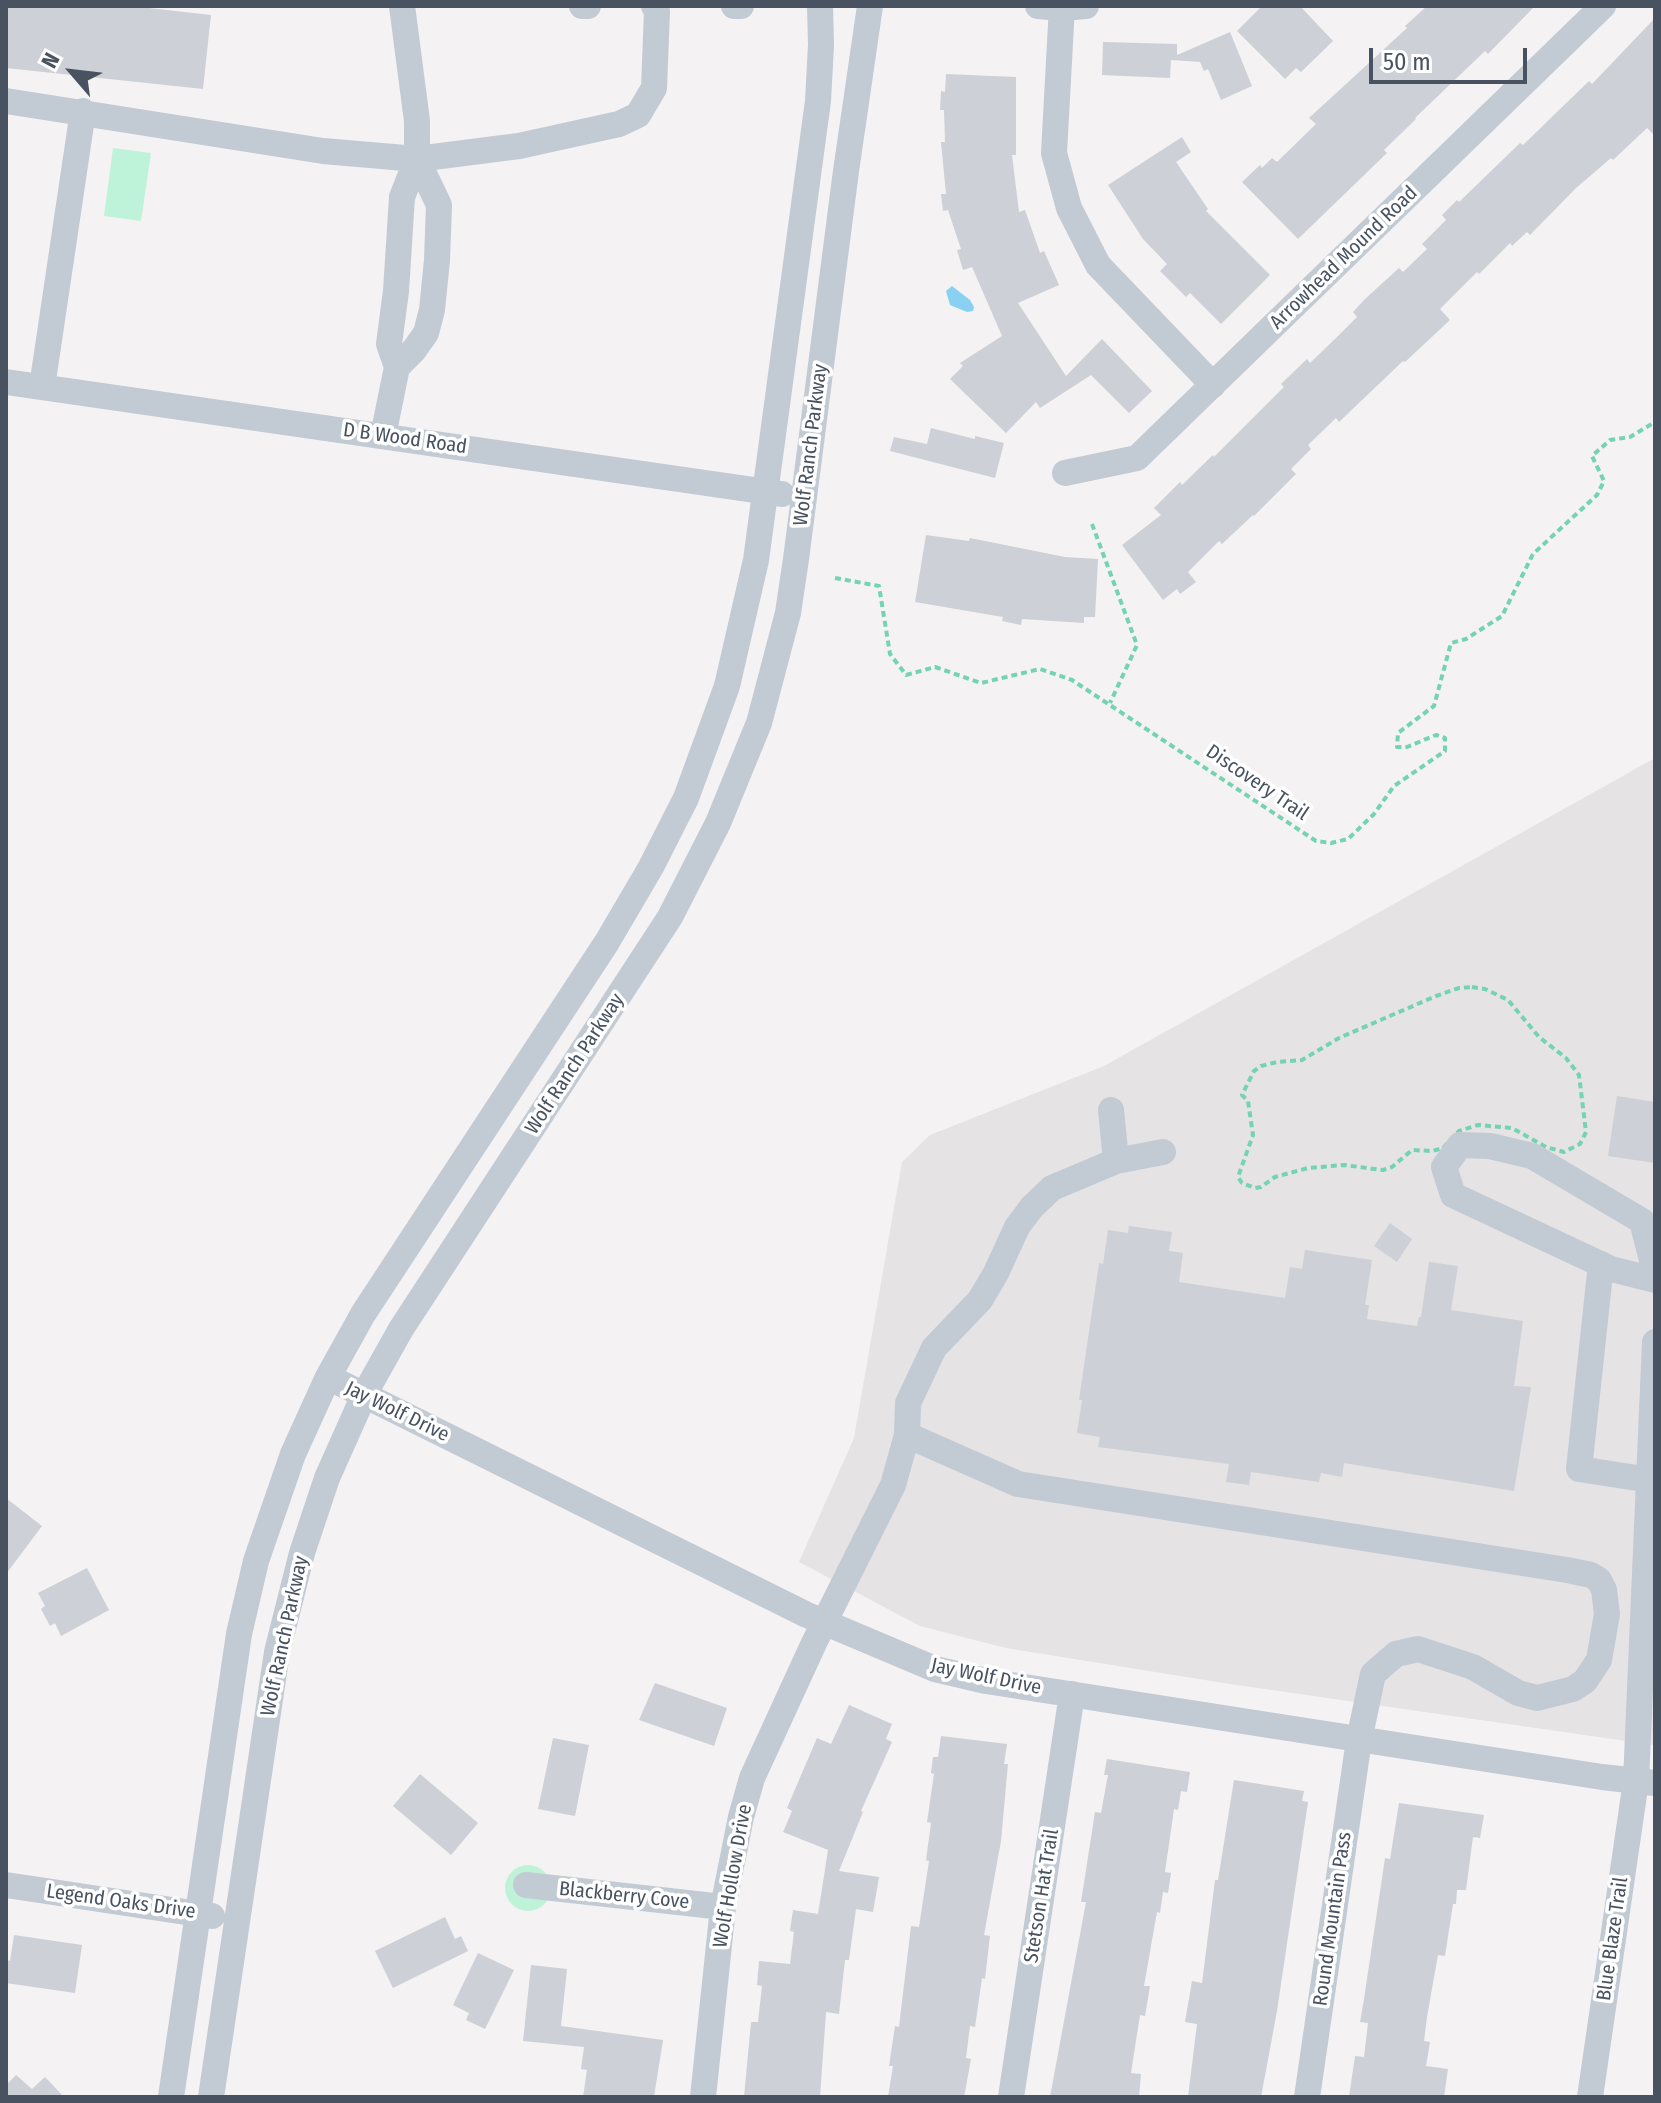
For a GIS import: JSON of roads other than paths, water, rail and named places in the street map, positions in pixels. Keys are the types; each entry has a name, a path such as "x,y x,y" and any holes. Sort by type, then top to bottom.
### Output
{"street":[{"path":"383,436 397,367 389,344 402,197 417,159 417,121 402,6"},
{"path":"582,6 588,6"},
{"path":"6,101 323,151 417,159 519,146 619,124 638,115 654,88 657,11 654,6"},
{"path":"734,6 741,6"},
{"name":"Wolf Ranch Parkway","path":"171,2097 233,1671 246,1599 279,1489 328,1377 382,1283 607,942 669,833 701,761 730,674 756,560 818,101 820,6"},
{"name":"Wolf Ranch Parkway","path":"211,2097 277,1652 292,1588 327,1478 364,1395 401,1329 651,948 702,855 748,754 765,703 788,613 870,6"},
{"path":"1062,6 1054,153 1069,208 1098,265 1213,385"},
{"name":"Arrowhead Mound Road","path":"1065,473 1137,458 1603,6"},
{"path":"42,387 83,111"},
{"path":"397,367 426,333 432,310 437,260 439,205 417,159"},
{"name":"D B Wood Road","path":"6,382 804,497"},
{"path":"1111,1110 1116,1161"},
{"path":"1655,1272 1642,1221 1532,1156 1490,1146 1460,1145 1444,1167 1453,1195 1601,1264 1655,1280"},
{"name":"Wolf Hollow Drive","path":"703,2097 723,1907 752,1778 893,1485 907,1435 908,1403 934,1348 980,1300 1017,1227 1052,1188 1116,1161 1163,1152"},
{"path":"1601,1264 1579,1469 1650,1480"},
{"name":"Blue Blaze Trail","path":"1590,2097 1645,1782 1655,1342"},
{"name":"Jay Wolf Drive","path":"328,1377 824,1623 907,1659 948,1672 986,1681 1359,1740 1645,1782"},
{"name":"Round Mountain Pass","path":"907,1435 1018,1484 1567,1570 1599,1580 1604,1590 1607,1614 1599,1660 1585,1681 1573,1689 1537,1698 1518,1693 1473,1667 1418,1649 1396,1654 1373,1674 1359,1740 1307,2097"},
{"name":"Stetson Hat Trail","path":"1011,2097 1072,1694"},
{"name":"Legend Oaks Drive","path":"6,1885 237,1919"},
{"name":"Blackberry Cove","path":"526,1885 723,1907"}],"water":[{"path":"952,286 970,300 973,311 967,312 950,305 946,291"}]}
